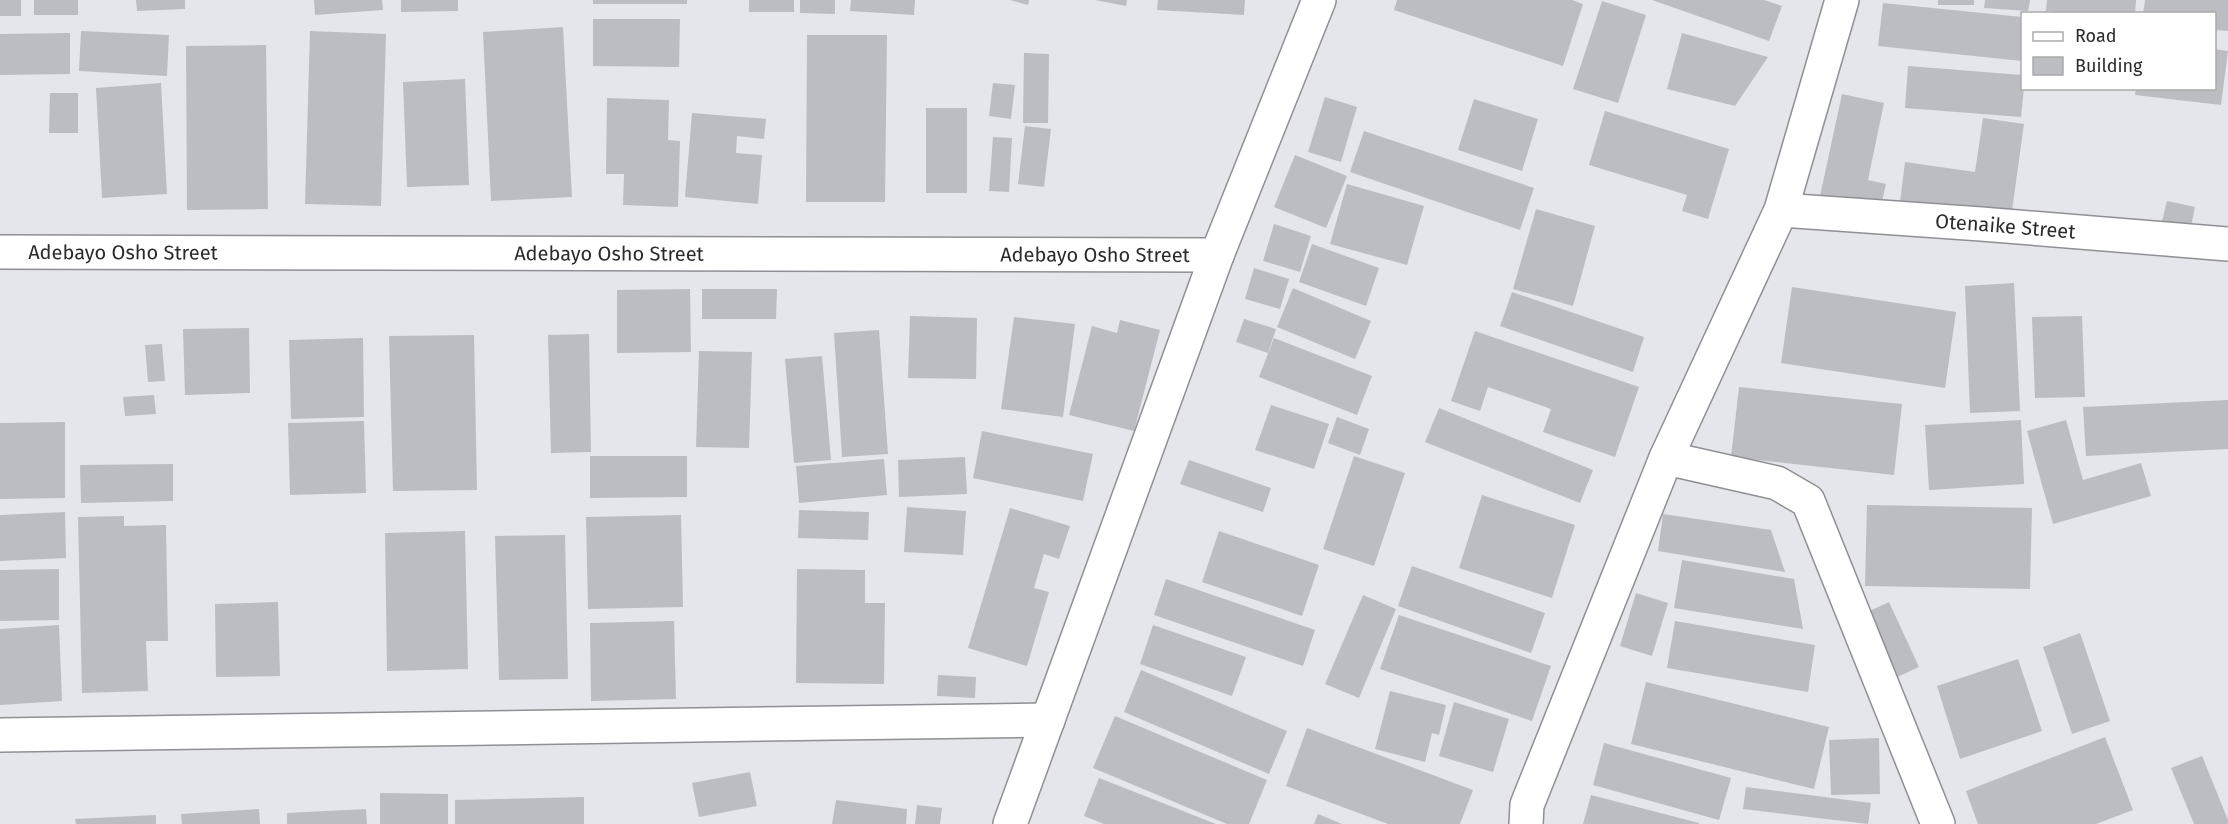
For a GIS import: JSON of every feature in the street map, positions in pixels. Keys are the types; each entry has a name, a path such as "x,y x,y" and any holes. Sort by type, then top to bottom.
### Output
{"street":[{"path":"1010,824 1217,255 1319,0"},
{"path":"1526,824 1527,805 1666,458 1781,210 1842,0"},
{"name":"Otenaike Street","path":"1781,210 2228,244"},
{"name":"Adebayo Osho Street","path":"0,252 1217,255"},
{"path":"1666,458 1778,483 1809,501 1938,824"},
{"path":"0,735 1048,720"}],"building":[{"path":"0,0 21,0 21,16 0,16"},
{"path":"34,0 78,0 78,15 34,15"},
{"path":"136,0 185,0 185,9 137,11"},
{"path":"314,0 382,0 383,10 315,15"},
{"path":"401,0 458,0 458,11 401,12"},
{"path":"593,0 687,0 687,4 593,4"},
{"path":"749,0 794,0 794,12 749,12"},
{"path":"800,0 835,0 835,14 800,13"},
{"path":"851,0 915,0 914,15 850,11"},
{"path":"1010,0 1029,0 1028,5"},
{"path":"1095,0 1127,0 1126,6"},
{"path":"1158,0 1245,0 1244,15 1157,10"},
{"path":"1397,0 1572,0 1583,4 1563,66 1394,10"},
{"path":"1652,0 1764,0 1782,6 1769,41"},
{"path":"1938,0 1974,0 1974,5 1938,5"},
{"path":"1985,0 2030,0 2028,11 1984,8"},
{"path":"2047,0 2136,0 2135,12 2046,11"},
{"path":"2145,0 2228,0 2228,31 2216,30 2216,12 2143,12"},
{"path":"1602,1 1646,15 1618,103 1573,89"},
{"path":"1883,3 2021,17 2021,61 1878,46"},
{"path":"593,19 680,19 679,67 593,66"},
{"path":"563,27 572,197 491,201 483,32"},
{"path":"81,31 169,35 167,76 79,71"},
{"path":"310,31 386,34 381,206 305,204"},
{"path":"70,33 70,74 0,75 0,34"},
{"path":"1682,33 1768,57 1735,106 1667,89"},
{"path":"807,35 887,35 885,202 806,202"},
{"path":"266,45 268,209 187,210 186,46"},
{"path":"2216,49 2228,51 2221,105 2135,95 2136,90 2216,90"},
{"path":"1024,53 1049,54 1048,123 1023,123"},
{"path":"1908,66 2021,75 2021,90 2024,90 2021,117 1905,108"},
{"path":"465,79 469,185 407,187 403,82"},
{"path":"161,83 167,194 102,198 96,88"},
{"path":"993,83 1015,85 1011,119 989,116"},
{"path":"50,93 78,93 78,133 49,133"},
{"path":"1842,94 1884,103 1868,180 1886,184 1881,206 1820,196"},
{"path":"1325,97 1357,107 1341,162 1308,152"},
{"path":"607,98 669,100 668,140 680,141 678,207 623,205 624,174 606,174"},
{"path":"1474,99 1538,119 1522,171 1458,150"},
{"path":"926,108 967,108 967,193 926,193"},
{"path":"1605,111 1729,149 1708,219 1682,211 1687,195 1589,165"},
{"path":"692,113 766,119 764,139 737,136 736,153 762,155 758,204 685,197"},
{"path":"1983,118 2024,124 2011,218 1900,202 1905,162 1975,172"},
{"path":"1025,126 1051,129 1044,187 1018,184"},
{"path":"1364,131 1534,188 1520,230 1350,172"},
{"path":"993,137 1012,138 1009,192 989,191"},
{"path":"1295,155 1347,176 1326,228 1274,207"},
{"path":"1347,184 1424,206 1407,265 1330,244"},
{"path":"2167,201 2195,207 2189,236 2160,229"},
{"path":"1536,209 1595,226 1573,306 1513,289"},
{"path":"1274,224 1311,236 1300,272 1263,261"},
{"path":"1312,244 1379,268 1366,306 1299,282"},
{"path":"1254,268 1289,279 1280,309 1245,299"},
{"path":"2014,283 2020,411 1970,413 1965,286"},
{"path":"1792,287 1956,312 1945,388 1781,363"},
{"path":"1293,288 1371,321 1355,359 1277,327"},
{"path":"690,289 691,352 617,353 617,290"},
{"path":"702,289 777,289 776,319 702,319"},
{"path":"1512,292 1644,337 1633,372 1500,326"},
{"path":"910,316 977,318 976,379 908,378"},
{"path":"2082,316 2085,397 2035,398 2032,317"},
{"path":"1014,317 1075,324 1063,417 1001,409"},
{"path":"1244,319 1276,329 1268,353 1236,342"},
{"path":"1120,320 1160,330 1134,431 1069,415 1092,326 1117,333"},
{"path":"249,328 250,393 185,395 183,329"},
{"path":"879,330 888,454 842,457 834,333"},
{"path":"1475,331 1639,387 1615,457 1543,432 1551,409 1488,387 1480,411 1451,401"},
{"path":"589,334 591,452 551,453 548,335"},
{"path":"474,335 477,490 393,491 389,336"},
{"path":"363,338 364,417 291,419 289,340"},
{"path":"1274,338 1372,376 1357,415 1259,377"},
{"path":"162,344 165,381 148,382 145,345"},
{"path":"699,351 752,352 749,448 696,447"},
{"path":"822,356 831,460 794,463 785,359"},
{"path":"1739,387 1902,404 1894,475 1731,457"},
{"path":"154,395 156,414 125,416 123,397"},
{"path":"2228,400 2228,449 2086,456 2083,407"},
{"path":"1271,405 1329,424 1314,469 1255,450"},
{"path":"1439,408 1593,470 1580,503 1425,442"},
{"path":"1337,417 1369,429 1360,455 1328,443"},
{"path":"2021,420 2024,484 1929,490 1925,425"},
{"path":"2066,420 2083,480 2141,463 2151,496 2053,524 2027,431"},
{"path":"364,421 366,493 290,495 288,423"},
{"path":"65,422 65,498 0,499 0,423"},
{"path":"982,431 1093,454 1083,501 973,478"},
{"path":"590,456 687,456 687,497 590,498"},
{"path":"1354,456 1405,473 1374,566 1323,549"},
{"path":"965,457 967,494 899,497 898,460"},
{"path":"884,459 887,495 799,503 796,466"},
{"path":"1189,460 1271,488 1263,512 1180,484"},
{"path":"173,464 173,501 81,503 80,465"},
{"path":"1482,495 1575,525 1552,598 1459,568"},
{"path":"1867,505 2032,508 2030,589 1865,586"},
{"path":"907,507 966,511 963,555 904,552"},
{"path":"1010,508 1070,526 1059,559 1044,554 1034,588 1049,592 1027,666 968,648"},
{"path":"799,510 869,512 868,540 798,538"},
{"path":"65,512 66,558 0,561 0,515"},
{"path":"1663,514 1771,530 1785,572 1658,551"},
{"path":"681,515 683,607 588,609 586,517"},
{"path":"124,516 124,526 166,525 168,641 146,641 148,691 82,693 78,517"},
{"path":"465,531 468,669 387,671 385,533"},
{"path":"1219,531 1319,565 1302,616 1202,582"},
{"path":"565,535 568,679 499,680 495,536"},
{"path":"1682,560 1794,579 1803,629 1674,608"},
{"path":"1412,566 1545,613 1531,653 1398,606"},
{"path":"59,569 59,620 0,621 0,570"},
{"path":"797,569 865,570 865,603 885,603 884,684 796,683"},
{"path":"1166,579 1315,630 1303,666 1154,615"},
{"path":"1636,593 1668,603 1652,656 1620,646"},
{"path":"1363,595 1396,609 1359,698 1325,684"},
{"path":"278,602 280,676 216,677 215,604"},
{"path":"1889,602 1919,667 1893,679 1863,614"},
{"path":"1399,615 1551,666 1532,721 1380,669"},
{"path":"674,621 676,699 591,701 590,623"},
{"path":"1675,621 1815,645 1808,692 1667,668"},
{"path":"59,625 62,701 0,705 0,629"},
{"path":"1153,625 1246,657 1232,696 1140,664"},
{"path":"2080,633 2110,721 2072,734 2043,647"},
{"path":"2018,659 2042,731 1960,759 1937,686"},
{"path":"1141,670 1287,731 1269,774 1124,712"},
{"path":"938,675 976,677 975,698 937,696"},
{"path":"1646,682 1829,727 1814,789 1631,744"},
{"path":"1390,691 1446,705 1439,735 1432,733 1425,762 1375,749"},
{"path":"1454,702 1509,719 1493,772 1439,756"},
{"path":"1115,716 1267,780 1249,824 1227,824 1093,768"},
{"path":"1307,728 1473,790 1460,824 1388,824 1286,786"},
{"path":"2105,737 2133,810 2096,824 1978,824 1966,791"},
{"path":"1879,738 1880,794 1831,795 1829,740"},
{"path":"1604,743 1731,778 1719,820 1593,785"},
{"path":"2202,756 2228,824 2194,824 2171,768"},
{"path":"750,772 757,806 699,817 692,783"},
{"path":"1099,778 1216,824 1104,824 1084,816"},
{"path":"1746,787 1871,803 1868,824 1743,809"},
{"path":"380,793 448,794 448,824 380,824"},
{"path":"1591,795 1699,823 1699,824 1583,824"},
{"path":"584,797 584,824 455,824 455,800"},
{"path":"836,800 907,809 906,824 832,824"},
{"path":"917,805 942,808 940,824 915,824"},
{"path":"259,809 260,824 182,824 181,814"},
{"path":"366,809 367,824 287,824 287,813"},
{"path":"1318,814 1342,824 1314,824"},
{"path":"156,815 156,824 76,824 75,819"}]}
